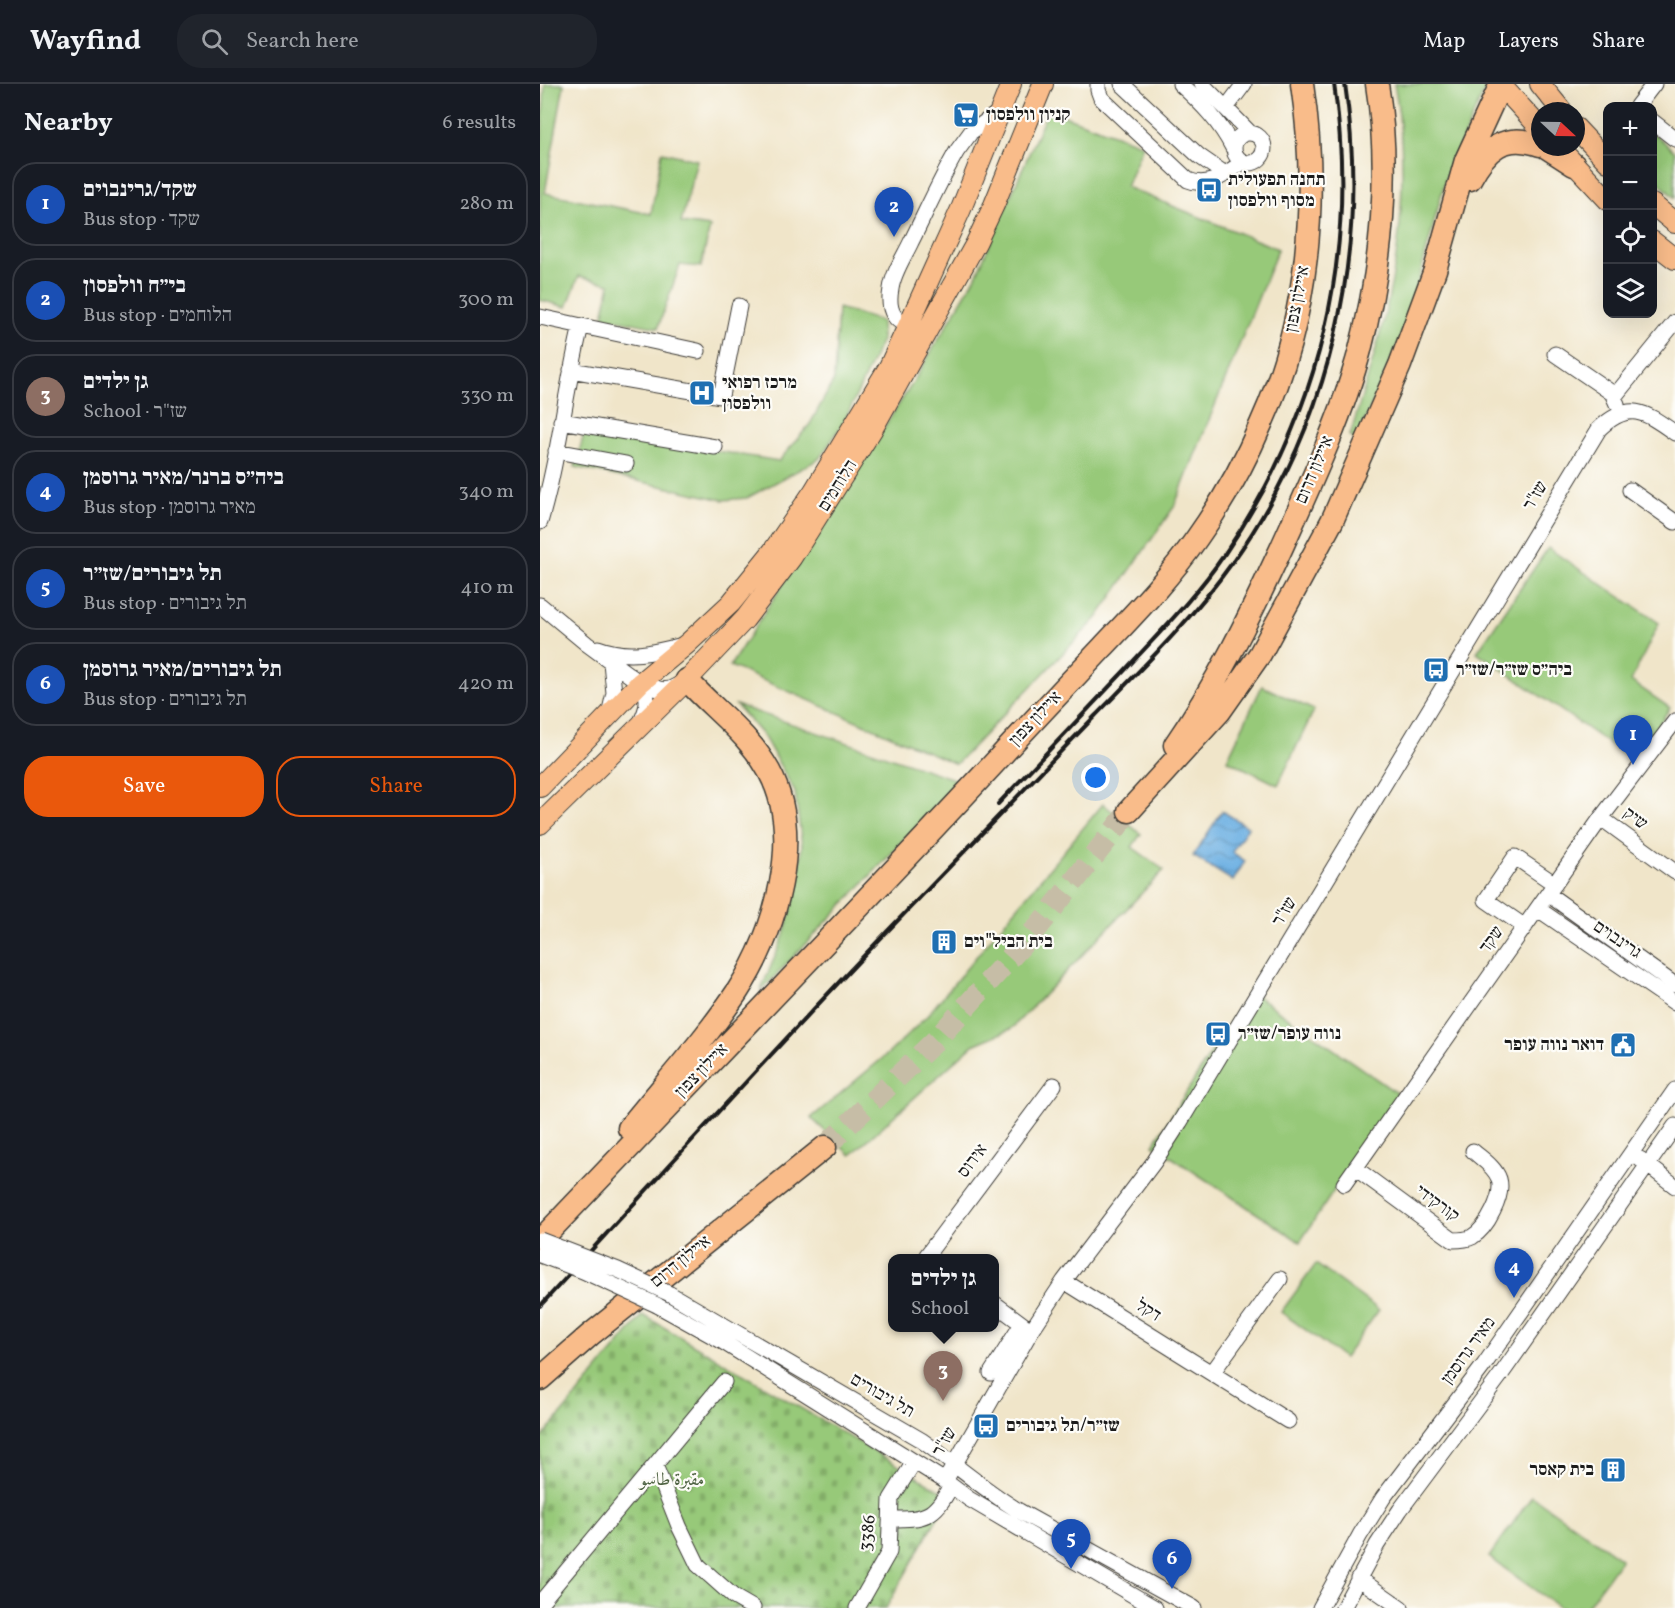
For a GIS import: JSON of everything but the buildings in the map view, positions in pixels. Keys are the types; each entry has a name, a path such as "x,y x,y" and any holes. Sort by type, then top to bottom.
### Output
{"highway":[{"name":"איילון צפון","path":"540,1240 956,805 1146,602 1198,538 1224,495 1262,422 1277,384 1293,330 1305,266 1309,226 1310,180 1306,108 1302,84"},
{"name":"איילון דרום","path":"1377,84 1384,153 1382,204 1378,256 1360,352 1319,462 1246,623 1183,734 1127,814 1220,711 1260,654 1299,585 1332,521 1371,436 1419,316 1449,224"},
{"path":"1449,224 1466,160 1500,84"},
{"path":"1449,224 1486,153 1505,142 1522,140 1531,142"},
{"path":"1560,156 1575,165"},
{"path":"540,1240 713,1026 737,991 756,957 782,880 786,863 786,834 783,809 770,772 732,722 687,680"},
{"name":"איילון דרום","path":"540,1379 590,1335 825,1147"}],"main road":[{"name":"הלוחמים","path":"540,787 640,683 731,603 773,551 814,490 889,367 961,209 1011,84"},
{"name":"הלוחמים","path":"540,824 687,680 745,619 792,557 872,430 936,317 994,205 1043,84"},
{"path":"1500,84 1531,118"},
{"path":"1540,84 1555,102"},
{"path":"1585,138 1603,157"},
{"path":"1566,156 1603,196"},
{"path":"1657,208 1675,224"},
{"path":"1657,244 1675,259"},
{"path":"687,680 680,665 688,643"}],"street":[{"path":"1098,84 1101,98 1188,180 1198,184 1225,174 1243,162 1255,162 1264,150 1264,144 1258,136 1249,132 1202,84"},
{"path":"1122,84 1199,156 1225,174"},
{"path":"1180,84 1212,114 1224,129 1236,157 1243,162"},
{"path":"1226,108 1244,84"},
{"path":"1639,102 1654,84"},
{"path":"936,317 925,325 908,326 898,321 892,312 890,291 892,280 957,151 971,132 999,112"},
{"path":"1657,124 1675,139"},
{"path":"1233,148 1236,139 1249,132"},
{"path":"571,370 721,396 739,306"},
{"path":"540,317 698,351"},
{"path":"1614,397 1675,322"},
{"path":"540,522 581,326"},
{"path":"1555,354 1614,397 1619,413 1640,411 1675,433"},
{"name":"שז\"ר","path":"890,1519 916,1519 934,1512 1026,1327 1064,1281 1154,1162 1180,1122 1599,429 1619,413"},
{"path":"561,421 715,447"},
{"path":"556,451 626,464"},
{"path":"1630,490 1675,522"},
{"path":"540,605 586,644 640,683 662,690 670,689 687,680"},
{"path":"586,644 619,654 633,655 652,654 688,643"},
{"path":"608,716 614,693 611,662"},
{"path":"640,683 648,700 646,712 640,724"},
{"name":"שקד","path":"1344,1184 1601,819 1675,721"},
{"name":"שיק","path":"1601,819 1675,872"},
{"name":"גרינבוים","path":"1525,927 1486,900 1515,857 1551,889 1675,985"},
{"name":"גרינבוים","path":"1538,909 1675,1003"},
{"name":"אירוס","path":"928,1254 1054,1085"},
{"name":"מאיר גרוסמן","path":"1320,1608 1360,1534 1383,1498 1484,1365 1675,1090"},
{"path":"1343,1608 1377,1545 1400,1510 1500,1376 1675,1126"},
{"name":"קורקידי","path":"1355,1168 1453,1240 1463,1240 1474,1236 1491,1215 1500,1197 1500,1182 1496,1171 1473,1151"},
{"path":"1631,1152 1675,1186"},
{"name":"תל גיבורים","path":"540,1240 618,1270 670,1294 921,1440 956,1464 975,1482 1018,1511 1194,1608"},
{"name":"תל גיבורים","path":"540,1255 583,1271 657,1305 712,1335 969,1498 1155,1608"},
{"path":"1212,1373 1280,1279"},
{"name":"דקל","path":"1064,1281 1288,1421"},
{"path":"991,1373 1026,1327 999,1307"},
{"path":"540,1603 724,1383"},
{"name":"3386","path":"857,1608 889,1552 891,1499 914,1462"},
{"path":"655,1465 679,1526 698,1565 734,1597 753,1608"},
{"path":"1358,1578 1401,1608"}],"green space":[{"path":"545,84 564,84 545,193 651,214 662,152 697,160 681,223 710,227 701,267 680,265 658,328 603,317 610,284 579,276 567,307 540,300 540,163"},
{"path":"1394,84 1480,84 1485,89 1446,177 1408,321 1356,441 1350,436 1381,329 1398,242 1402,197 1402,150"},
{"path":"1048,110 1143,145 1126,187 1278,249 1174,507 1097,618 956,764 730,666 912,384 975,278"},
{"path":"1657,136 1675,152 1675,198 1657,181"},
{"path":"838,308 881,321 882,340 844,422 819,459 747,498 723,500 575,467 585,430 779,461 810,424 834,380"},
{"path":"1548,548 1659,623 1631,681 1670,708 1634,761 1477,652"},
{"path":"1262,686 1314,710 1278,785 1227,760"},
{"path":"736,705 960,781 760,992 784,935 797,888 802,845 795,792 764,737"},
{"path":"1103,804 1141,834 1132,847 1164,870 1011,1029 973,1045 851,1155 811,1118 891,1051 926,1017"},
{"path":"1250,991 1398,1094 1300,1242 1153,1145"},
{"path":"1316,1264 1379,1310 1344,1358 1281,1312"},
{"name":"مقبرة طاسو","path":"643,1315 950,1496 886,1608 540,1608 540,1440"},
{"path":"1532,1496 1621,1559 1586,1608 1560,1608 1489,1557"}],"water":[{"path":"1222,811 1248,827 1232,852 1245,861 1233,881 1193,856"}],"tunnel":[{"path":"825,1147 936,1040 1038,927 1124,818"}],"railway":[{"path":"998,804 1202,585 1224,555 1257,501 1285,446 1308,389 1324,330 1335,270 1341,209 1340,147 1334,84"},
{"path":"540,1306 812,1011 1166,642 1217,584 1232,563 1266,509 1295,453 1318,394 1335,334 1346,272 1352,210 1351,147 1345,84"}],"place":[{"name":"קניון וולפסון","path":"966,115"},
{"name":"תחנה תפעולית מסוף וולפסון","path":"1209,190"},
{"name":"בי״ח וולפסון","path":"894,237"},
{"name":"מרכז רפואי וולפסון","path":"702,393"},
{"name":"ביה״ס שז״ר/שז״ר","path":"1436,670"},
{"name":"שקד/גרינבוים","path":"1633,765"},
{"name":"בית הביל\"וים","path":"944,942"},
{"name":"נווה עופר/שז״ר","path":"1218,1034"},
{"name":"דואר נווה עופר","path":"1623,1045"},
{"name":"ביה״ס ברנר/מאיר גרוסמן","path":"1514,1298"},
{"name":"גן ילדים","path":"943,1401"},
{"name":"שז״ר/תל גיבורים","path":"986,1426"},
{"name":"בית קאסר","path":"1613,1470"},
{"name":"תל גיבורים/שז״ר","path":"1071,1569"},
{"name":"תל גיבורים/מאיר גרוסמן","path":"1172,1589"}]}
